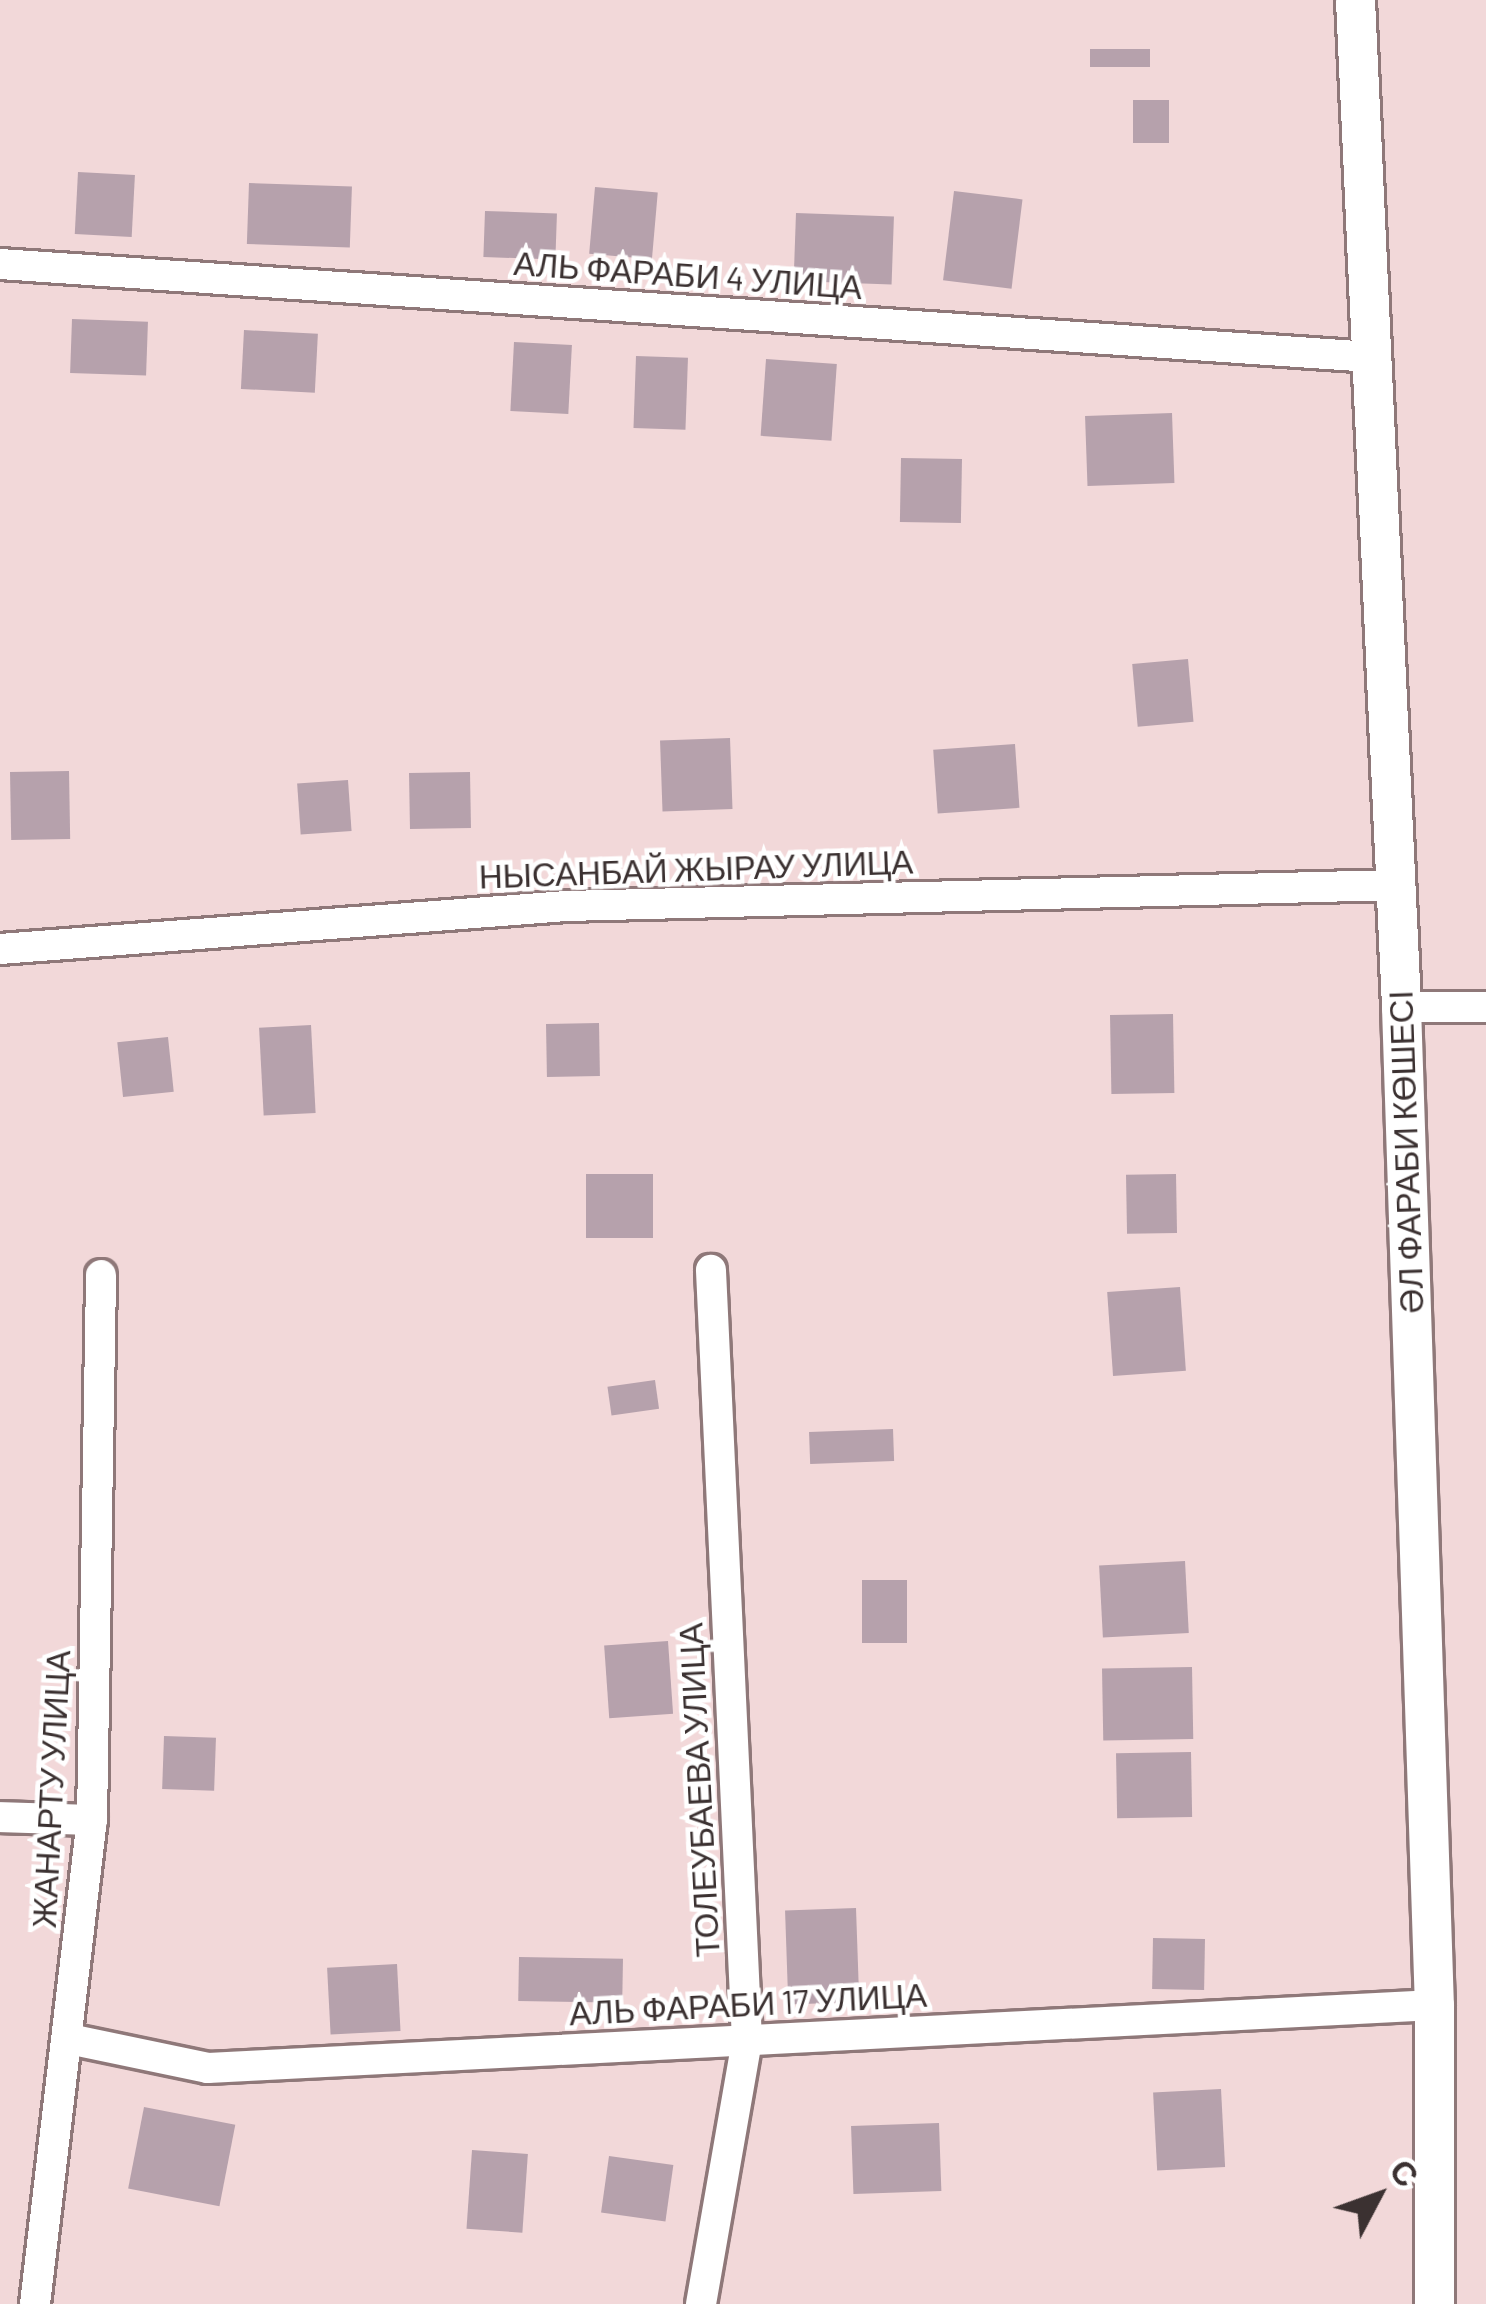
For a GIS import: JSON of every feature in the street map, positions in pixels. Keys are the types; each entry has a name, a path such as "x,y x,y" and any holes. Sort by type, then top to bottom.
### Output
{"street":[{"name":"ӘЛ ФАРАБИ КӨШЕСІ","path":"1355,0 1401,1006 1434,2005 1434,2304"},
{"name":"АЛЬ ФАРАБИ 4 УЛИЦА","path":"0,264 1372,357"},
{"name":"НЫСАНБАЙ ЖЫРАУ УЛИЦА","path":"0,949 568,905 1395,885"},
{"path":"1401,1006 1486,1007"},
{"name":"ТОЛЕУБАЕВА УЛИЦА","path":"701,2304 747,2040 711,1270"},
{"name":"ЖАНАРТУ УЛИЦА","path":"35,2304 92,1820 101,1275"},
{"path":"0,1817 92,1820"},
{"name":"АЛЬ ФАРАБИ 17 УЛИЦА","path":"68,2039 208,2068 1434,2005"}],"building":[{"path":"1090,49 1150,49 1150,67 1090,67"},
{"path":"1133,100 1169,100 1169,143 1133,143"},
{"path":"78,172 135,175 132,237 75,234"},
{"path":"249,183 352,187 350,248 247,244"},
{"path":"595,187 658,192 652,259 589,254"},
{"path":"954,191 1022,199 1012,289 943,280"},
{"path":"485,211 557,214 555,259 483,257"},
{"path":"796,213 894,216 892,284 794,281"},
{"path":"72,319 148,322 146,376 70,373"},
{"path":"244,330 318,334 315,393 241,389"},
{"path":"514,342 572,345 568,414 510,411"},
{"path":"636,356 688,358 685,430 633,428"},
{"path":"766,359 837,364 831,441 761,436"},
{"path":"1172,413 1174,483 1087,486 1085,416"},
{"path":"901,458 962,459 961,523 900,522"},
{"path":"1188,659 1193,722 1138,727 1132,664"},
{"path":"730,738 732,809 663,811 660,740"},
{"path":"1015,744 1019,808 938,814 933,750"},
{"path":"69,771 70,839 11,840 10,772"},
{"path":"470,772 471,828 410,829 409,773"},
{"path":"348,780 352,831 301,834 297,784"},
{"path":"1173,1014 1174,1093 1111,1094 1110,1015"},
{"path":"599,1023 600,1076 547,1077 546,1024"},
{"path":"311,1025 316,1113 264,1116 259,1028"},
{"path":"168,1037 174,1092 123,1097 117,1042"},
{"path":"586,1174 653,1174 653,1238 586,1238"},
{"path":"1176,1174 1177,1233 1127,1234 1126,1175"},
{"path":"1180,1287 1186,1371 1113,1376 1107,1292"},
{"path":"655,1380 659,1409 612,1415 607,1387"},
{"path":"893,1429 894,1461 810,1464 809,1432"},
{"path":"1185,1561 1189,1633 1103,1637 1099,1566"},
{"path":"862,1580 907,1580 907,1643 862,1643"},
{"path":"668,1641 673,1714 609,1718 604,1645"},
{"path":"1192,1667 1193,1739 1103,1741 1102,1669"},
{"path":"164,1736 216,1738 214,1791 162,1789"},
{"path":"1191,1752 1192,1817 1117,1818 1116,1753"},
{"path":"856,1908 859,2002 788,2004 785,1910"},
{"path":"1153,1938 1205,1939 1204,1990 1152,1989"},
{"path":"519,1957 623,1959 622,2003 518,2001"},
{"path":"397,1964 401,2031 331,2035 327,1968"},
{"path":"1221,2089 1225,2167 1157,2170 1153,2093"},
{"path":"144,2107 235,2125 219,2206 128,2188"},
{"path":"939,2123 941,2191 853,2194 851,2126"},
{"path":"472,2150 528,2154 522,2233 466,2229"},
{"path":"609,2156 673,2165 665,2221 601,2212"}]}
